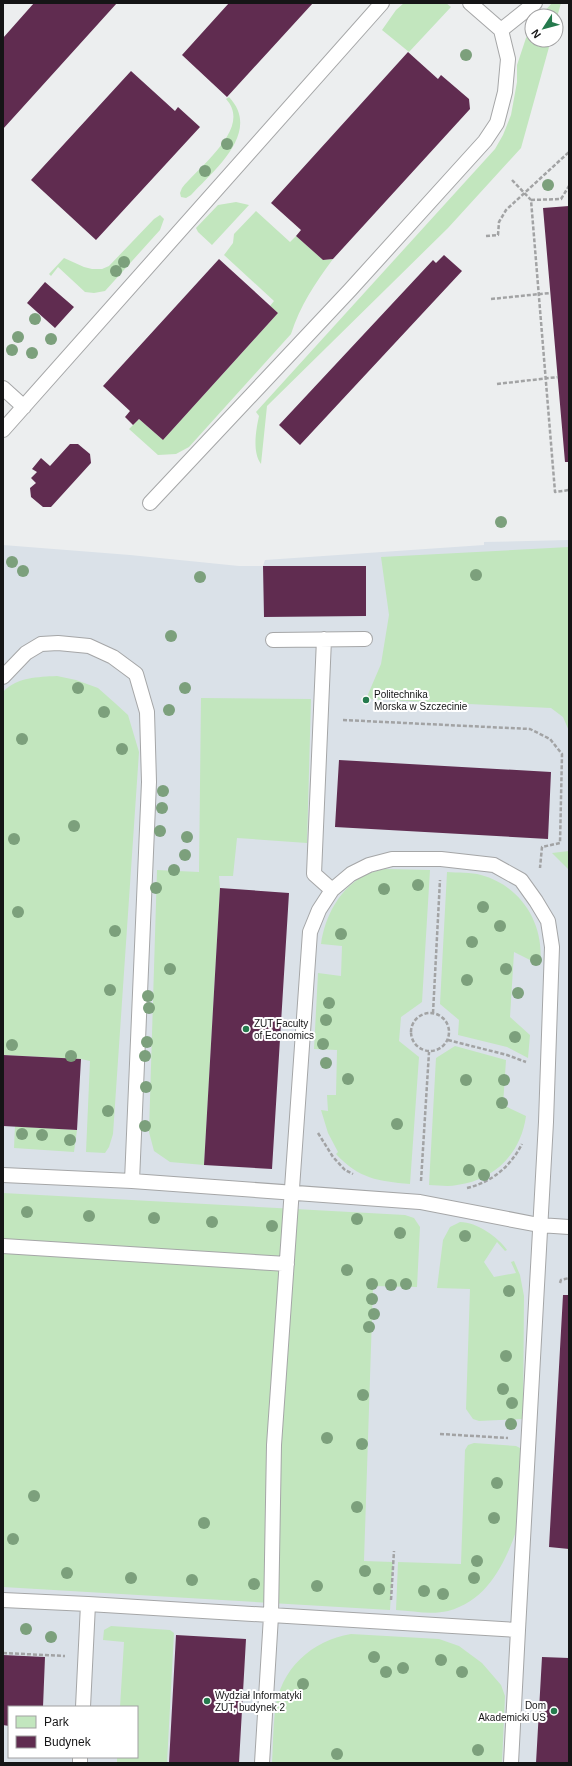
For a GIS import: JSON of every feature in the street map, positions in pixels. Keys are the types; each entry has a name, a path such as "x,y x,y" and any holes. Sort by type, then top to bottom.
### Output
{"lane":[{"path":"3,430 382,3"},
{"path":"150,503 350,290 485,141 497,122 505,92 508,59 500,30 470,3"},
{"path":"500,30 535,3"},
{"path":"3,388 24,407"},
{"path":"273,640 365,638"},
{"path":"324,639 314,874 332,890"},
{"path":"3,677 26,653 41,644 58,643 89,646 113,657 136,674 147,712 149,782 132,1181"},
{"path":"262,1763 271,1616 274,1445 293,1193 310,932 319,910 332,890 351,874 374,864 392,859 441,859 494,865 521,880 536,900 548,921 552,947 530,1439 511,1763"},
{"path":"3,1175 132,1181 420,1202 540,1225 569,1228"},
{"path":"3,1246 287,1264"},
{"path":"3,1600 518,1630"},
{"path":"82,1706 88,1604"}],"path":[{"path":"486,236 498,235 499,222 502,216 524,193 569,152"},
{"path":"512,180 531,200 555,492 569,490"},
{"path":"531,200 561,199 569,186"},
{"path":"490,299 550,293"},
{"path":"497,384 558,377"},
{"path":"321,719 530,729 550,739 562,754 560,843 542,847 540,874"},
{"path":"433,1013 441,859"},
{"path":"433,1013 441,1016 447,1022 450,1029 448,1040 441,1049 430,1052 420,1048 413,1041 411,1030 415,1020 423,1014 433,1013"},
{"path":"448,1040 507,1055 547,1070"},
{"path":"420,1202 430,1052"},
{"path":"297,1132 319,1133 332,1157 345,1170 357,1177"},
{"path":"461,1189 478,1186 498,1174 513,1159 524,1140"},
{"path":"440,1434 530,1439"},
{"path":"390,1622 394,1551"},
{"path":"3,1653 85,1657"}],"shaded area":[{"path":"569,540 569,1763 3,1763 3,545 130,555 239,566 263,566 265,560 484,545 484,542"}],"green space":[{"path":"404,3 446,3 451,7 409,52 382,30 396,10"},
{"path":"552,3 561,3 560,8 547,8"},
{"path":"524,44 524,48 549,48 521,148 448,228 267,406 261,464 256,453 256,434 259,416 256,412 495,149 503,135 511,115 517,82 517,65"},
{"path":"229,97 238,110 240,124 238,137 231,150 211,174 191,195 186,198 181,197 180,193 182,188 211,158 228,134 233,122 233,110 226,99"},
{"path":"236,202 249,205 212,245 198,232 196,228 218,205"},
{"path":"256,211 290,242 296,236 323,260 333,259 309,295 291,334 189,447 176,454 158,455 129,429 139,419 163,440 278,313 270,306 274,301 224,255 233,243 234,234"},
{"path":"160,215 164,219 160,230 105,291 94,293 85,292 58,267 51,276 49,274 64,258 92,269 102,269 109,266 154,219"},
{"path":"569,547 569,731 563,717 551,708 366,699 381,664 389,615 381,557"},
{"path":"57,676 76,680 98,688 128,715 139,752 113,1134 109,1147 105,1153 86,1152 90,1061 81,1059 3,1055 3,692 15,683 21,681"},
{"path":"201,698 311,699 307,843 237,838 233,876 219,876 220,888 204,1165 170,1162 154,1151 149,1132 157,870 199,872"},
{"path":"569,851 569,870 552,853"},
{"path":"385,869 430,870 422,1002 401,1017 399,1041 419,1057 410,1184 388,1182 361,1174 344,1162 336,1154 338,1152 328,1133 321,1110 328,1111 327,1095 336,1095 337,1050 314,1049 318,973 341,976 342,946 321,944 326,923 335,903 349,886 367,874"},
{"path":"447,872 477,874 496,880 519,898 528,909 534,922 539,936 541,950 540,965 514,952 510,1017 530,1035 528,1058 507,1047 458,1035 459,1020 440,1004"},
{"path":"455,1046 506,1060 503,1105 526,1116 523,1129 512,1153 494,1171 471,1182 450,1186 429,1185 436,1058"},
{"path":"15,1126 77,1130 74,1152 14,1148"},
{"path":"3,1193 405,1215 414,1218 420,1227 417,1287 373,1286 364,1561 393,1562 390,1610 3,1587"},
{"path":"460,1222 480,1227 493,1235 507,1250 505,1251 497,1242 484,1262 494,1277 516,1273 511,1262 514,1261 520,1275 524,1296 523,1419 479,1421 473,1419 466,1409 470,1289 437,1288 443,1240 450,1227"},
{"path":"474,1443 516,1446 524,1450 521,1517 519,1526 508,1552 489,1584 481,1593 461,1606 448,1611 435,1613 396,1610 398,1562 461,1564 465,1450 468,1445"},
{"path":"111,1626 170,1630 174,1633 167,1763 117,1763 117,1758 138,1758 138,1706 120,1706 124,1642 103,1640 104,1630"},
{"path":"351,1634 439,1639 459,1646 482,1663 501,1685 505,1696 502,1763 272,1763 275,1711 283,1682 300,1659 311,1650 323,1643"}],"building":[{"path":"34,3 117,3 3,129 3,38"},
{"path":"229,3 313,3 227,97 182,55"},
{"path":"408,52 438,79 441,75 469,99 470,109 333,259 323,260 296,236 301,230 271,203"},
{"path":"131,71 175,111 178,107 200,127 96,240 31,180"},
{"path":"569,206 569,462 565,462 543,208"},
{"path":"444,255 462,271 300,445 279,425 433,260 436,263"},
{"path":"219,259 278,313 163,440 139,419 133,425 125,417 130,411 103,386"},
{"path":"45,282 74,307 55,328 27,303"},
{"path":"70,444 78,444 90,454 91,463 51,507 43,507 31,497 30,488 36,483 31,478 37,472 32,469 41,458 50,466"},
{"path":"263,566 366,566 366,616 264,617"},
{"path":"339,760 551,772 548,839 335,827"},
{"name":"ZUT Faculty of Economics","path":"220,888 289,893 272,1169 204,1165"},
{"path":"3,1055 81,1059 77,1130 3,1126"},
{"path":"563,1295 569,1295 569,1549 549,1547"},
{"name":"Wydział Informatyki ZUT, budynek 2","path":"176,1635 246,1639 239,1763 169,1763"},
{"path":"3,1655 45,1657 43,1706 8,1706 8,1726 3,1725"},
{"name":"Dom Akademicki US","path":"542,1657 569,1658 569,1763 536,1763"}],"place":[{"name":"Politechnika Morska w Szczecinie","path":"366,700"},
{"name":"ZUT Faculty of Economics","path":"246,1029"},
{"name":"Wydział Informatyki ZUT, budynek 2","path":"207,1701"},
{"name":"Dom Akademicki US","path":"554,1711"}]}
